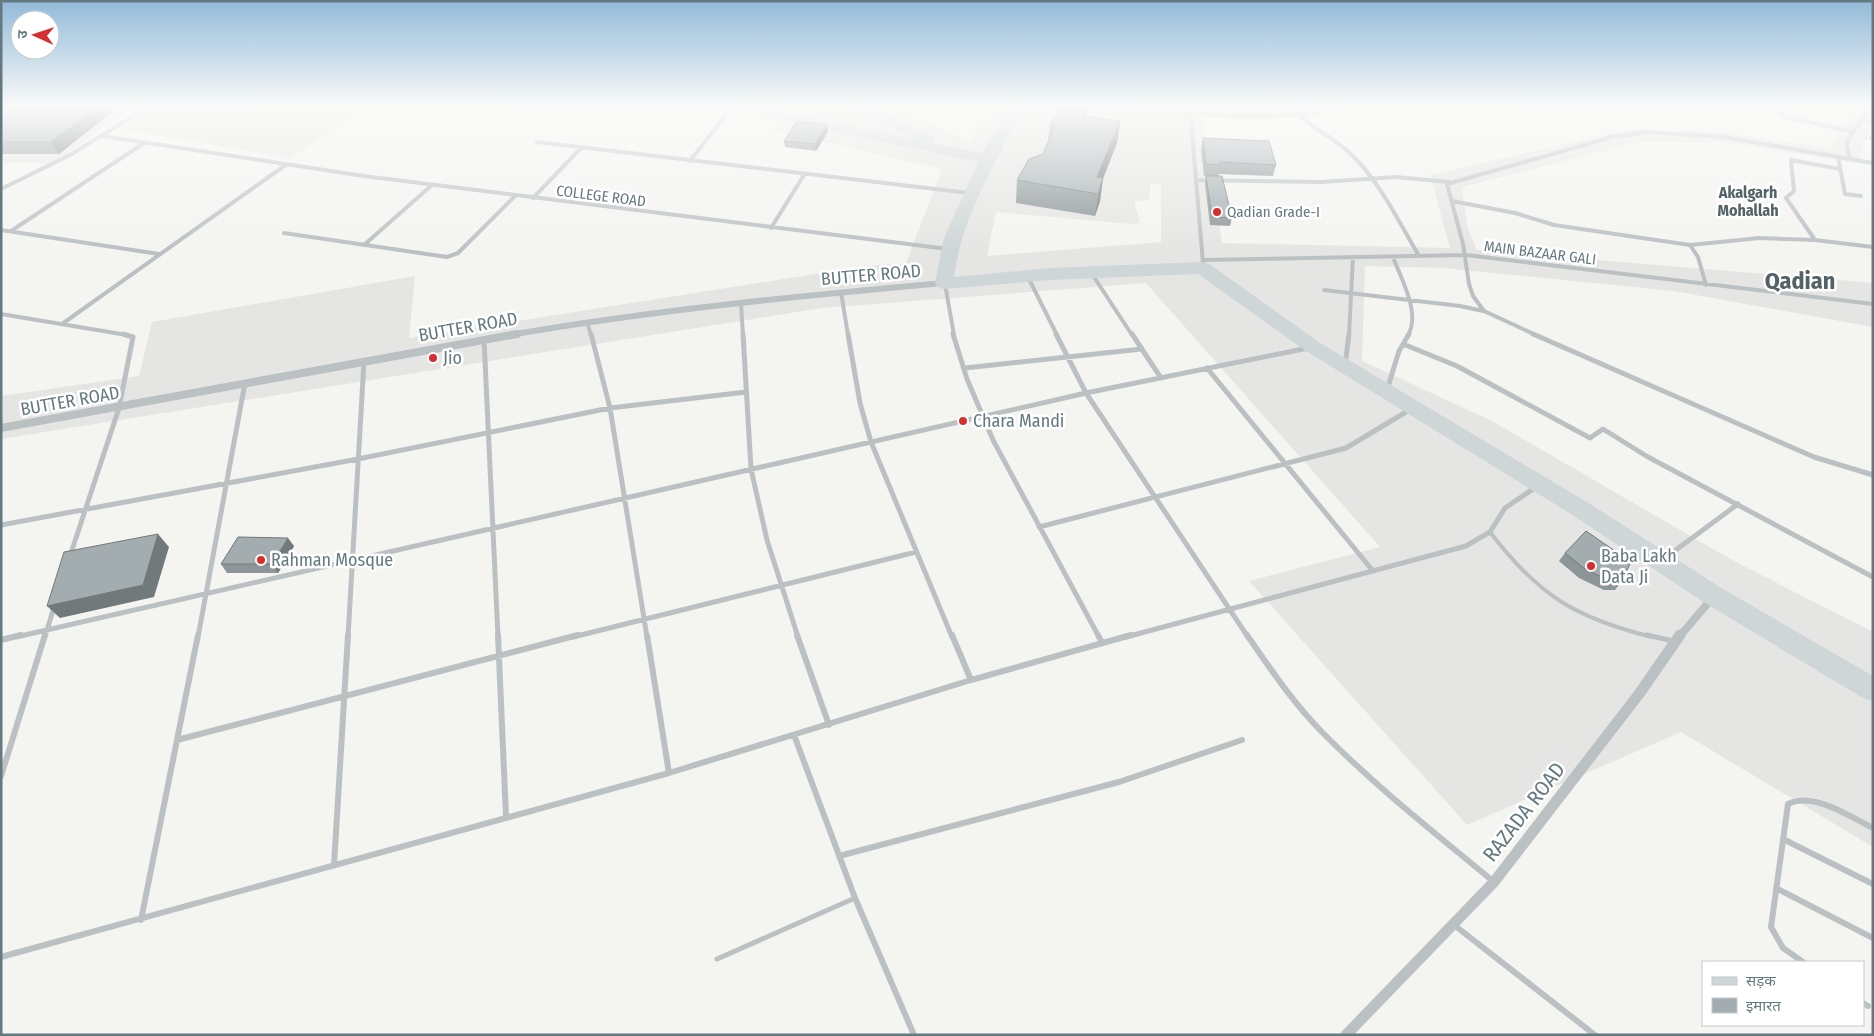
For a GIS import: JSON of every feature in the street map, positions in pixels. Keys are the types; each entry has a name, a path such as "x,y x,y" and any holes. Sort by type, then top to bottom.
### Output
{"main road":[{"path":"958,155 986,159"},
{"path":"988,155 950,249 944,283 1026,275 1203,264 1313,347 1540,484 1714,596 1873,690"}],"street":[{"path":"1,189 69,155"},
{"path":"11,231 126,155"},
{"name":"COLLEGE ROAD","path":"228,155 515,196 950,249"},
{"path":"533,198 574,155"},
{"path":"651,155 804,175 972,193"},
{"path":"690,160 694,155"},
{"path":"1194,155 1203,264"},
{"path":"1350,155 1371,178 1419,256"},
{"path":"1196,180 1322,182 1396,177 1449,182 1549,155"},
{"path":"1829,155 1873,163"},
{"path":"1838,157 1845,194 1861,196"},
{"path":"1815,240 1786,198 1794,190 1791,160 1840,169"},
{"path":"61,324 287,164"},
{"path":"771,228 804,175"},
{"path":"1449,182 1447,184 1466,255 1466,279 1474,301 1484,312"},
{"path":"364,245 432,185"},
{"path":"284,233 441,257 453,256 515,196"},
{"path":"1452,201 1515,213 1554,225 1690,245 1759,238 1815,240 1873,247"},
{"path":"1,230 160,254"},
{"path":"1690,245 1698,258 1706,285"},
{"name":"MAIN BAZAAR GALI","path":"1203,264 1466,255 1873,304"},
{"path":"1387,391 1403,344 1412,328 1412,311 1392,257"},
{"path":"1345,366 1352,317 1353,258"},
{"path":"1091,271 1161,378"},
{"path":"1026,275 1086,393 1228,609 1284,688 1321,732 1394,799 1494,882"},
{"path":"944,283 951,322 964,368 982,416 1102,643"},
{"name":"BUTTER ROAD","path":"1,428 119,408 364,360 587,322 841,292 944,283"},
{"path":"1324,290 1460,306 1484,312 1621,374 1670,392 1814,457 1873,475"},
{"path":"841,292 860,402 871,442 971,680"},
{"path":"741,304 751,469 767,540 828,725"},
{"path":"1,314 125,334 133,337 119,408 68,565"},
{"path":"587,322 600,361 610,408 669,773"},
{"path":"484,339 506,816"},
{"path":"1403,344 1457,366 1590,438 1603,429 1648,457 1873,577"},
{"path":"1,640 982,416 1313,347"},
{"path":"964,368 1142,349"},
{"path":"334,865 364,360"},
{"path":"1207,368 1373,571"},
{"path":"141,920 207,593 245,383"},
{"path":"1,525 358,459 610,408 746,392"},
{"path":"1039,527 1346,448 1414,407"},
{"path":"1,957 141,920 506,816 669,773 971,680 1102,643 1466,546 1490,532 1505,508 1540,484"},
{"path":"1660,561 1738,504"},
{"path":"177,740 498,655 916,552"},
{"name":"RAZADA ROAD","path":"1346,1035 1494,882 1640,694 1675,641 1714,596"},
{"path":"1,776 56,602"},
{"path":"794,735 855,898 914,1035"},
{"path":"839,856 1119,782 1242,740"},
{"path":"1802,961 1780,945 1774,937 1771,927 1788,804 1796,800 1819,803 1873,828"},
{"path":"1783,839 1873,884"},
{"path":"1776,888 1873,938"},
{"path":"1453,924 1596,1035"}],"lane":[{"path":"1490,532 1532,581 1566,607 1615,627 1675,641"},
{"path":"718,959 855,898"}],"shaded area":[{"path":"1,155 65,155 54,163 1,163"},
{"path":"275,155 295,155 291,158"},
{"path":"883,155 1209,155 1222,243 1450,248 1430,175 1516,155 1586,155 1462,187 1468,230 1477,250 1873,283 1873,327 1674,291 1443,268 1365,266 1362,361 1492,421 1732,560 1873,632 1873,847 1681,732 1467,825 1249,581 1380,547 1146,283 822,308 1,439 1,396 139,376 152,322 415,276 409,338 866,266 906,263 942,169","holes":["1151,184 1161,184 1161,242 987,256 996,212 1131,224 1140,223 1134,201 1149,200"]},
{"path":"1808,155 1859,155 1863,164"}],"building":[{"path":"1039,155 1106,155 1097,177 1103,178 1098,194 1017,180 1029,159"},
{"path":"1205,155 1273,155 1276,165 1220,162 1221,165 1206,164"},
{"path":"1206,176 1222,176 1232,218 1212,217"},
{"name":"Baba Lakh Data Ji","path":"1586,531 1631,562 1621,582 1610,581 1585,569 1565,553"},
{"path":"158,534 143,585 47,606 64,552"},
{"path":"238,537 288,538 272,564 221,564"}],"place":[{"name":"Qadian Grade-I","path":"1217,212"},
{"name":"Jio","path":"433,358"},
{"name":"Chara Mandi","path":"963,421"},
{"name":"Rahman Mosque","path":"261,560"},
{"name":"Baba Lakh Data Ji","path":"1591,566"}],"district":[{"name":"Akalgarh Mohallah","path":"1748,201"},
{"name":"Qadian","path":"1800,281"}]}
